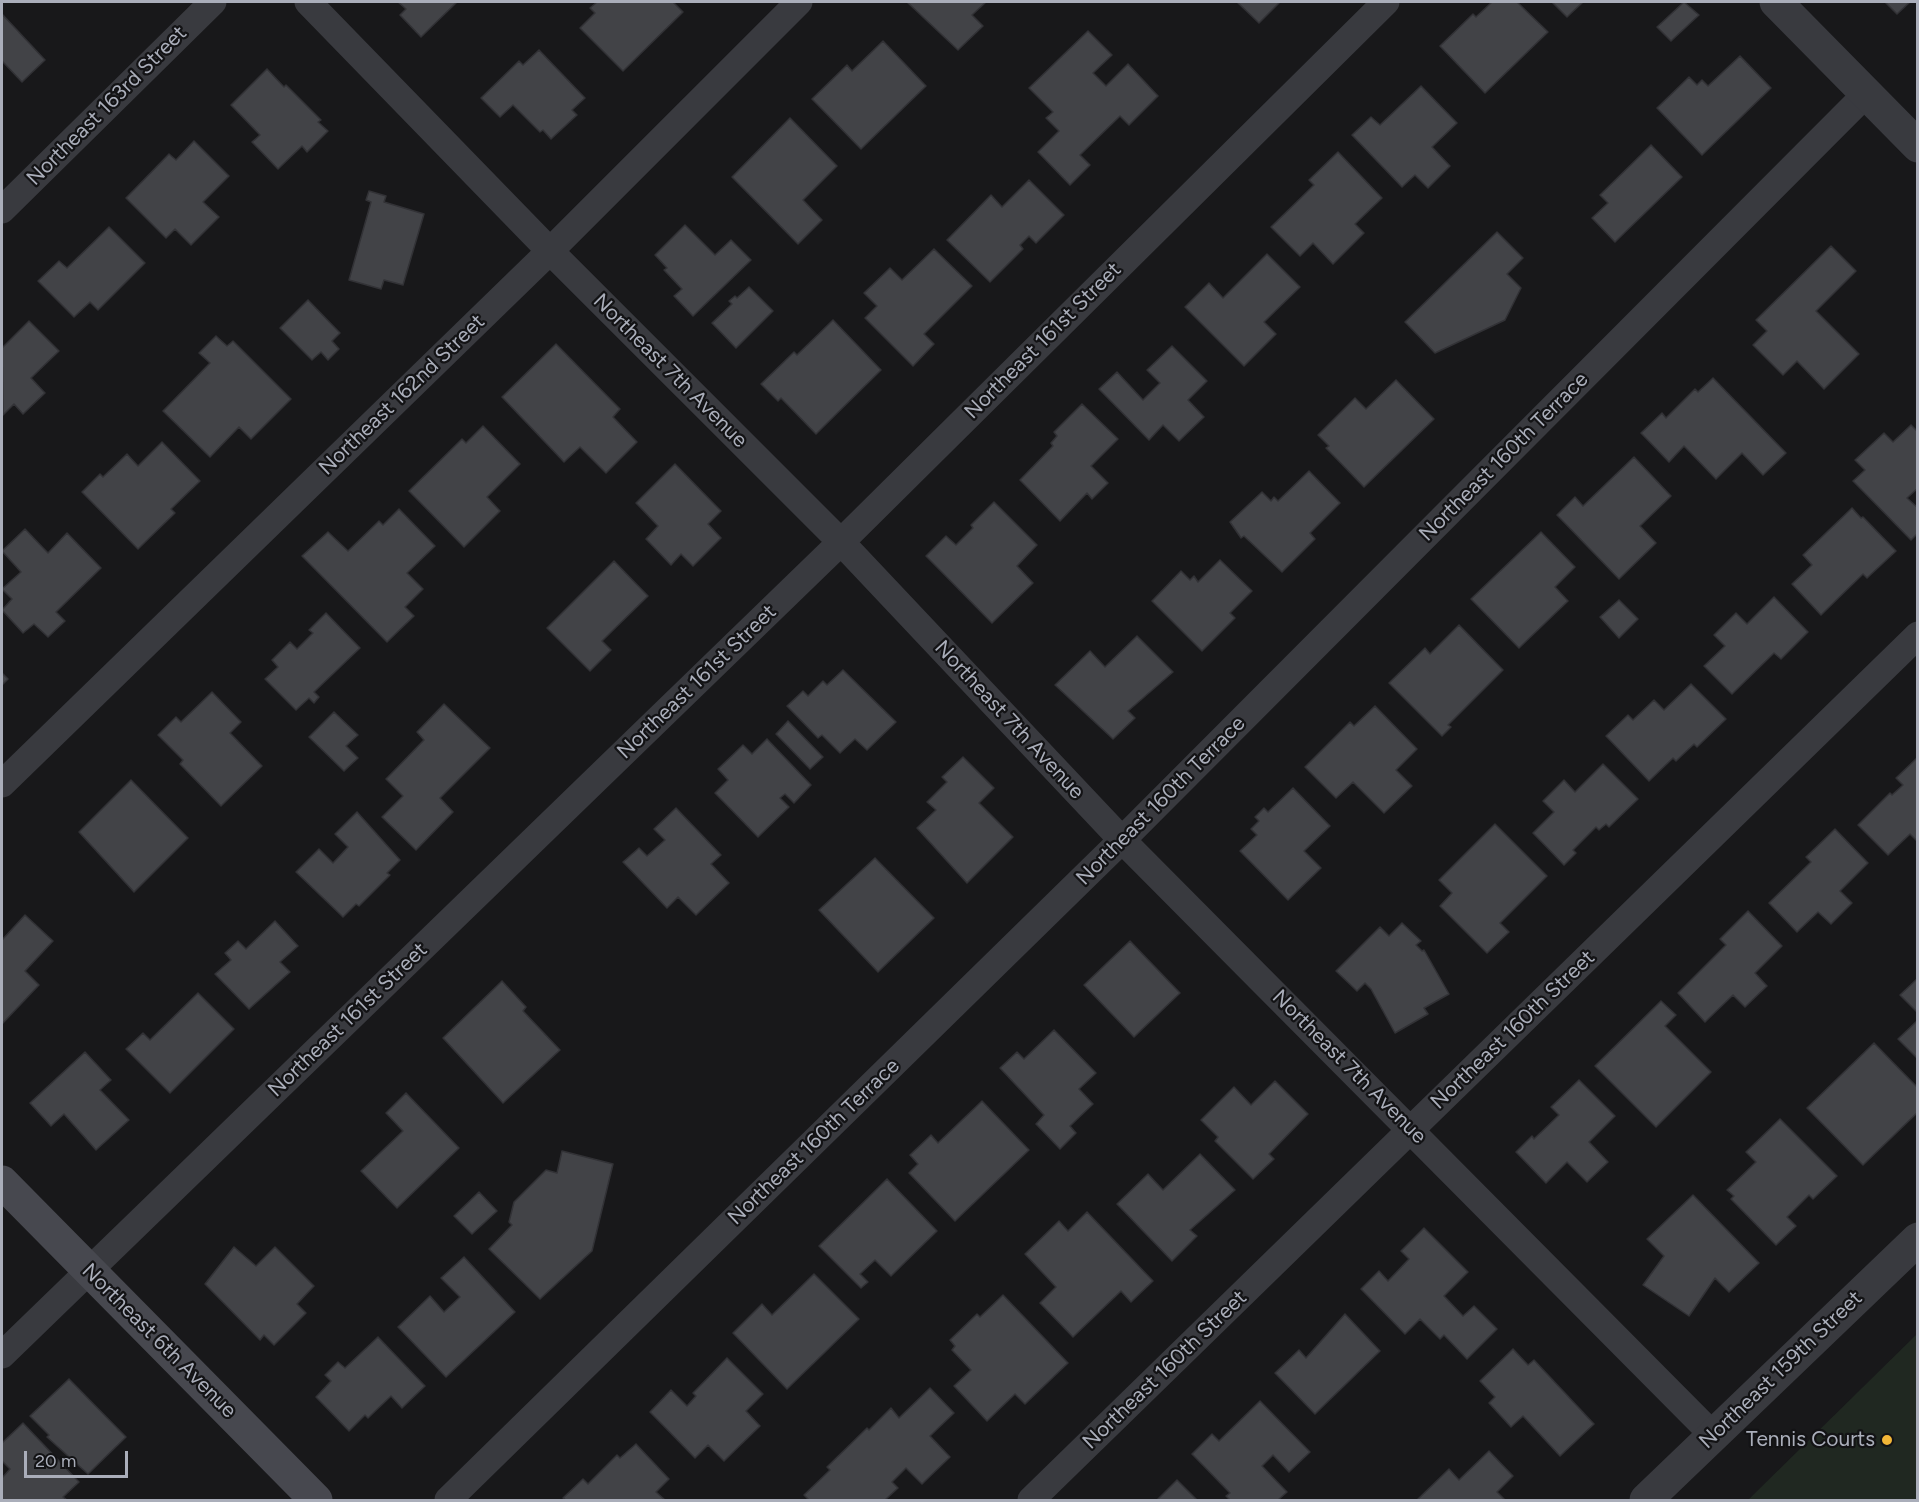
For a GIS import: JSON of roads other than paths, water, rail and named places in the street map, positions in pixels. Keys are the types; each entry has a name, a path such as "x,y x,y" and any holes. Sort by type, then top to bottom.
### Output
{"main road":[{"name":"Northeast 6th Avenue","path":"2,1182 316,1500"}],"street":[{"name":"Northeast 163rd Street","path":"2,210 213,2"},
{"name":"Northeast 7th Avenue","path":"308,2 550,251 841,542 1122,840 1713,1435"},
{"name":"Northeast 162nd Street","path":"2,784 550,251 799,2"},
{"name":"Northeast 161st Street","path":"2,1355 841,542 1386,2"},
{"path":"1776,2 1917,146"},
{"name":"Northeast 160th Terrace","path":"448,1500 1122,840 1866,94"},
{"name":"Northeast 160th Street","path":"1031,1500 1917,635"},
{"name":"Northeast 159th Street","path":"1646,1500 1917,1239"}],"place":[{"name":"Tennis Courts","path":"1887,1440"}]}
